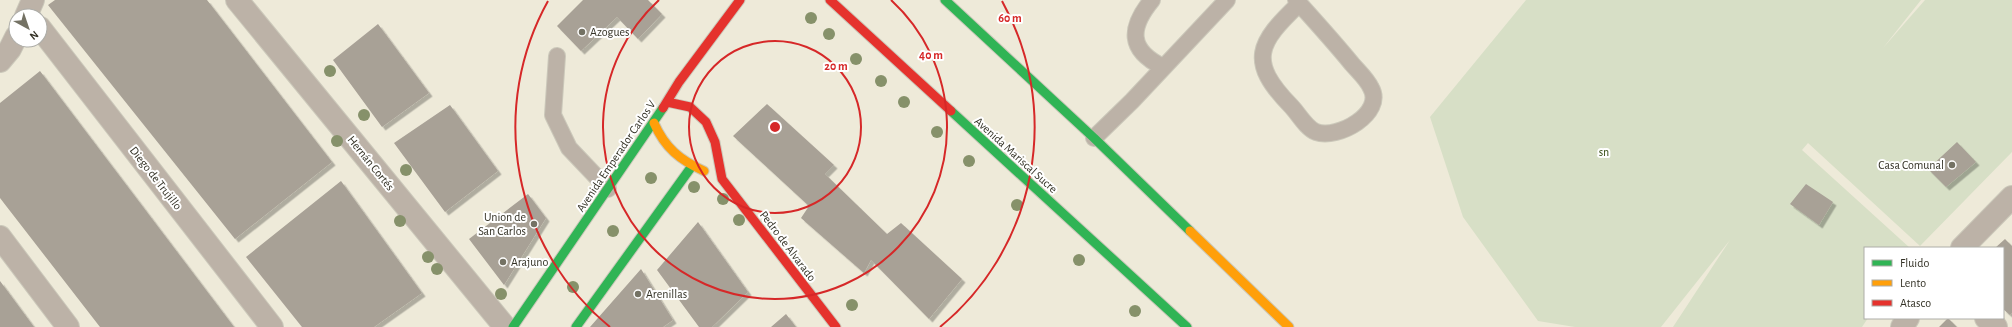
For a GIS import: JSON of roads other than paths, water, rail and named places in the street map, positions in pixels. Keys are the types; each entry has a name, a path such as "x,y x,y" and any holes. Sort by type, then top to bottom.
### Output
{"main road":[{"name":"Avenida Emperador Carlos V","path":"512,327 654,123 679,82 740,0"},
{"name":"Avenida Mariscal Sucre","path":"830,0 1187,327"},
{"path":"945,0 1094,138 1290,327"},
{"name":"Pedro de Alvarado","path":"667,102 690,107 706,122 715,142 722,179 836,327"},
{"name":"Pedro de Alvarado","path":"654,123 661,140 673,155 692,166 722,179"},
{"path":"576,327 692,166"}],"street":[{"name":"Hernán Cortés","path":"237,0 505,327"},
{"name":"Diego de Trujillo","path":"48,37 272,327"},
{"path":"0,61 10,48"},
{"path":"1963,247 2012,197"},
{"path":"0,237 68,327"},
{"path":"1987,319 1996,327"}],"lane":[{"path":"1152,0 1143,10 1134,33 1139,49 1151,61 1163,67"},
{"path":"1094,138 1132,101 1227,0"},
{"path":"1298,2 1372,88 1374,102 1368,112 1353,126 1327,134 1316,132 1308,126 1273,85 1262,64 1261,55 1272,32 1298,2"},
{"path":"557,56 553,115 569,148 608,189"}],"place":[{"name":"Azogues","path":"582,32"},
{"name":"Casa Comunal","path":"1952,165"},
{"name":"Union de San Carlos","path":"534,224"},
{"name":"Arajuno","path":"503,262"},
{"name":"Arenillas","path":"638,294"}],"park label":[{"name":"sn","path":"1604,152"}]}
